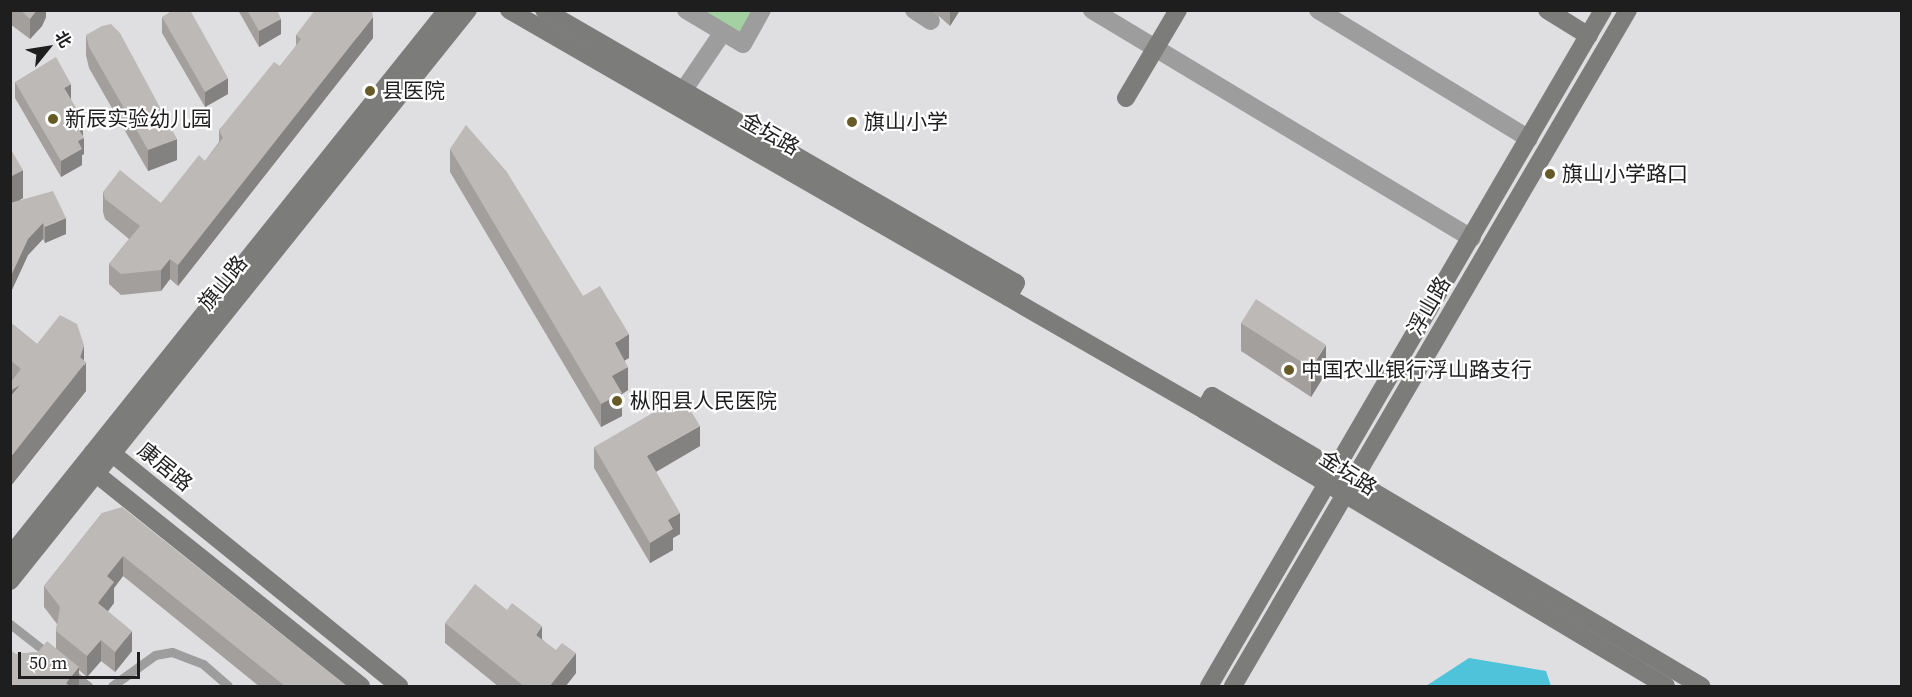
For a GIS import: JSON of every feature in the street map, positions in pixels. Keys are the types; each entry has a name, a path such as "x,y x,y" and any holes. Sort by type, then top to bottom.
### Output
{"main road":[{"name":"旗山路","path":"10,556 447,10"},
{"name":"旗山路","path":"10,581 98,475 468,10"},
{"name":"金坛路","path":"509,10 1012,290 1208,403 1666,687"},
{"name":"金坛路","path":"544,10 1012,290"},
{"path":"1126,98 1178,10"},
{"path":"1546,10 1589,36"},
{"name":"浮山路","path":"1209,687 1603,10"},
{"name":"浮山路","path":"1233,687 1628,10"},
{"name":"康居路","path":"93,453 114,455 399,687"},
{"path":"93,453 98,475 360,687"},
{"name":"金坛路","path":"1348,489 1701,687"}],"street":[{"path":"686,10 743,44 762,10"},
{"path":"914,10 931,21"},
{"path":"1092,10 1472,238"},
{"path":"1318,10 1529,139"},
{"path":"683,92 723,32"}],"lane":[{"path":"10,624 88,687"},
{"path":"112,687 155,655 172,652 203,664 228,687"}],"green space":[{"path":"697,11 759,11 741,32"}],"water":[{"path":"1469,658 1546,671 1551,686 1426,686"}],"building":[{"path":"20,10 37,10 30,19"},
{"path":"173,10 190,10 228,78 205,92 162,17"},
{"path":"247,10 277,10 281,19 259,31"},
{"path":"315,10 372,10 373,17 178,265 170,259 161,270 121,274 109,264 140,226 105,199 103,192 120,170 161,203 199,155 205,161 223,138 219,130 274,62 280,66 301,39 296,35"},
{"path":"111,24 120,33 177,139 148,150 89,47 86,35"},
{"path":"56,57 71,84 64,88 83,119 75,123 84,138 78,141 82,149 61,161 15,82"},
{"path":"466,125 507,172 583,296 600,286 629,334 615,343 628,367 612,376 622,393 601,404 450,149"},
{"path":"10,148 23,170 10,177"},
{"path":"53,191 66,218 45,227 43,223 28,239 10,278 10,216 12,214 10,203"},
{"path":"1256,299 1326,345 1311,368 1241,323"},
{"path":"60,315 77,324 84,345 80,357 86,362 10,458 10,397 20,385 10,391 10,383 21,369 10,360 10,322 37,344"},
{"path":"682,396 700,426 647,456 680,513 668,520 673,529 650,543 594,447"},
{"path":"122,507 348,687 286,687 123,556 107,576 114,582 98,603 132,631 115,652 101,640 87,656 56,631 60,607 44,586 102,513"},
{"path":"475,584 507,610 512,603 542,626 536,635 556,650 562,643 576,653 549,687 525,687 445,623"},
{"path":"47,641 79,667 66,683 71,687 10,687 10,650 16,654 38,652"}],"place":[{"name":"县医院","path":"370,91"},
{"name":"新辰实验幼儿园","path":"53,119"},
{"name":"旗山小学","path":"852,122"},
{"name":"旗山小学路口","path":"1550,174"},
{"name":"中国农业银行浮山路支行","path":"1289,370"},
{"name":"枞阳县人民医院","path":"617,401"}]}
